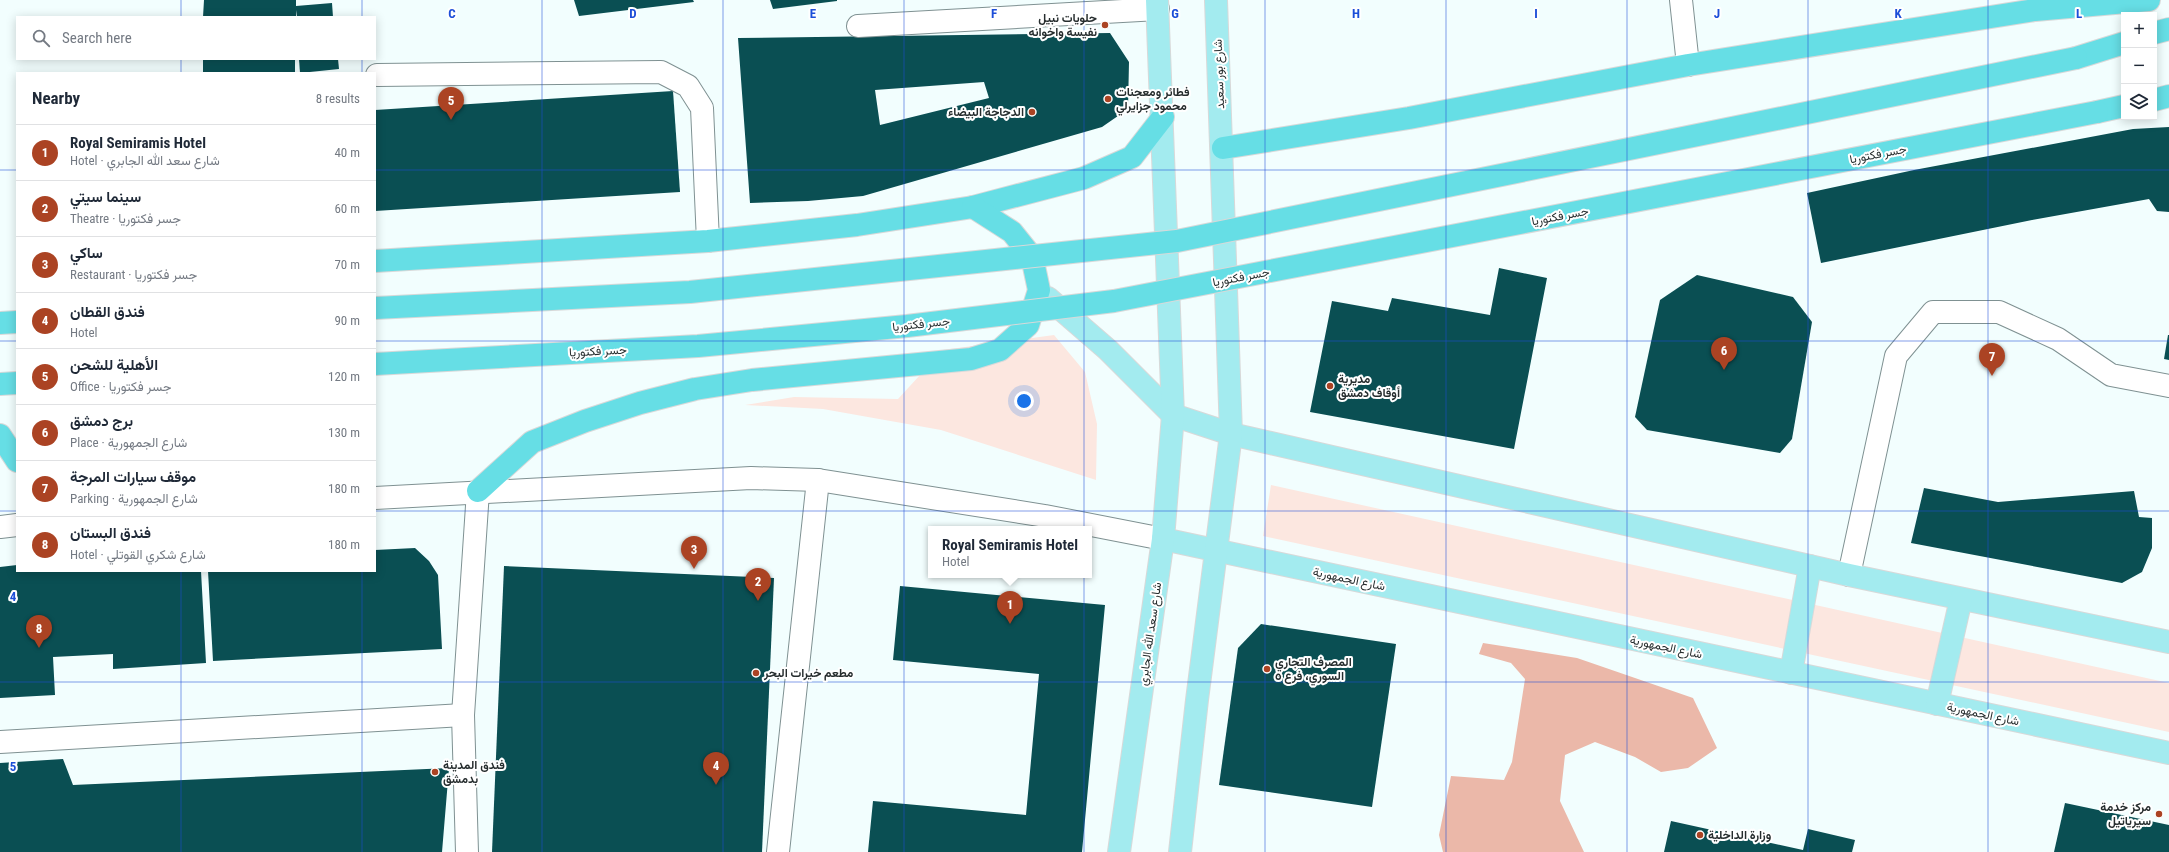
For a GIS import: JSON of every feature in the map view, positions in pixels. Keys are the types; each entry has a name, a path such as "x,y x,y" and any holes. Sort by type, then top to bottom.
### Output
{"highway":[{"path":"1223,148 1409,118 1688,65 2034,10 2148,0"},
{"path":"2157,32 2169,29"},
{"path":"376,308 690,292 1177,241 2076,58 2121,44"},
{"path":"2157,99 2169,96"},
{"name":"جسر فكتوريا","path":"376,364 698,346 907,326 1114,301 2121,107"},
{"path":"376,261 708,241 857,224 973,207 1084,178 1132,157 1163,117"},
{"path":"478,491 532,442 585,421 640,403 695,389 752,380 971,359 1000,350 1028,325 1039,290 1032,258 1012,232 973,207"},
{"path":"0,384 16,383"},
{"path":"0,435 16,459"}],"main road":[{"name":"شارع بور سعيد","path":"1216,0 1223,148 1231,434"},
{"path":"1157,5 1163,117"},
{"name":"شارع سعد الله الجابري","path":"1119,852 1163,539 1173,415 1163,117"},
{"path":"1039,290 1108,350 1173,415 1231,434 1850,576 2169,642"},
{"path":"1180,852 1196,700 1231,434"},
{"name":"شارع الجمهورية","path":"1163,539 2169,752"},
{"path":"1791,673 1810,566"},
{"path":"1937,704 1961,599"}],"street":[{"path":"1681,0 1688,65"},
{"path":"858,26 1157,5"},
{"path":"377,75 661,72 688,86 702,108 708,241"},
{"path":"1850,576 1896,356 1933,312 1999,312 2058,339 2111,375 2169,386"},
{"path":"376,498 478,491 751,478 818,480 1045,516 1163,539"},
{"path":"778,852 818,480"},
{"path":"467,852 463,715 478,491"},
{"path":"0,527 16,525"},
{"path":"0,742 463,715"}],"shaded area":[{"path":"1054,335 1085,372 1097,424 1096,480 941,430 823,409 745,405 794,397 898,399 943,350"},
{"path":"1271,485 2169,683 2169,732 1263,536"},
{"path":"1483,643 1577,658 1693,698 1717,748 1688,768 1661,772 1635,757 1595,742 1565,755 1560,801 1584,852 1443,852 1439,835 1451,776 1504,780 1512,762 1525,679 1511,663 1479,654"}],"building":[{"path":"204,0 296,0 296,6 332,3 333,16 297,16 296,10 296,16 203,16"},
{"path":"574,0 693,0 694,2 579,16"},
{"path":"770,0 837,0 837,1 773,9"},
{"path":"1110,33 1129,62 1128,109 1102,127 863,196 808,201 750,203 738,38","holes":["984,82 989,98 880,125 875,90"]},
{"path":"203,60 295,60 295,72 203,72"},
{"path":"299,60 338,60 339,69 300,72"},
{"path":"673,91 680,192 376,211 376,110"},
{"path":"2169,127 2169,212 2157,211 2149,199 2032,220 1821,263 1807,193 1914,170 2133,129"},
{"path":"1499,268 1547,278 1514,449 1310,412 1332,301 1388,311 1392,298 1490,315"},
{"path":"1697,275 1793,297 1812,322 1792,439 1780,453 1647,430 1635,417 1660,300"},
{"path":"2169,335 2169,360 2164,359"},
{"path":"1924,488 1998,502 2134,491 2139,517 2152,518 2152,548 2142,572 2122,583 1911,543"},
{"path":"415,548 429,561 438,575 442,649 213,661 208,572 376,572 376,550"},
{"path":"16,565 16,572 201,572 206,663 113,669 113,654 53,657 55,695 0,698 0,567"},
{"path":"504,566 774,578 762,852 492,852"},
{"path":"900,586 1105,605 1082,852 868,852 873,801 1026,815 1039,674 893,660"},
{"path":"1261,624 1396,644 1372,807 1219,785 1238,648"},
{"path":"63,759 73,785 449,768 442,852 0,852 0,763"},
{"path":"2065,803 2169,825 2169,852 2054,852"},
{"name":"وزارة الداخلية","path":"1671,821 1803,850 1808,829 1855,840 1852,852 1664,852"}],"place":[{"name":"حلويات نبيل نفيسة واخوانه","path":"1105,25"},
{"name":"فطائر ومعجنات محمود جزايرلي","path":"1108,99"},
{"name":"الدجاجة البيضاء","path":"1032,112"},
{"name":"الأهلية للشحن","path":"451,120"},
{"name":"برج دمشق","path":"1724,370"},
{"name":"موقف سيارات المرجة","path":"1992,376"},
{"name":"مديرية أوقاف دمشق","path":"1330,386"},
{"name":"ساكي","path":"694,569"},
{"name":"سينما سيتي","path":"758,601"},
{"name":"Royal Semiramis Hotel","path":"1010,624"},
{"name":"فندق البستان","path":"39,648"},
{"name":"المصرف التجاري السوري، فرع ٥","path":"1267,669"},
{"name":"مطعم خيرات البحر","path":"756,673"},
{"name":"فندق المدينة بدمشق","path":"435,772"},
{"name":"فندق القطان","path":"716,785"},
{"name":"مركز خدمة سيرياتيل","path":"2159,814"},
{"name":"وزارة الداخلية","path":"1700,835"}]}
